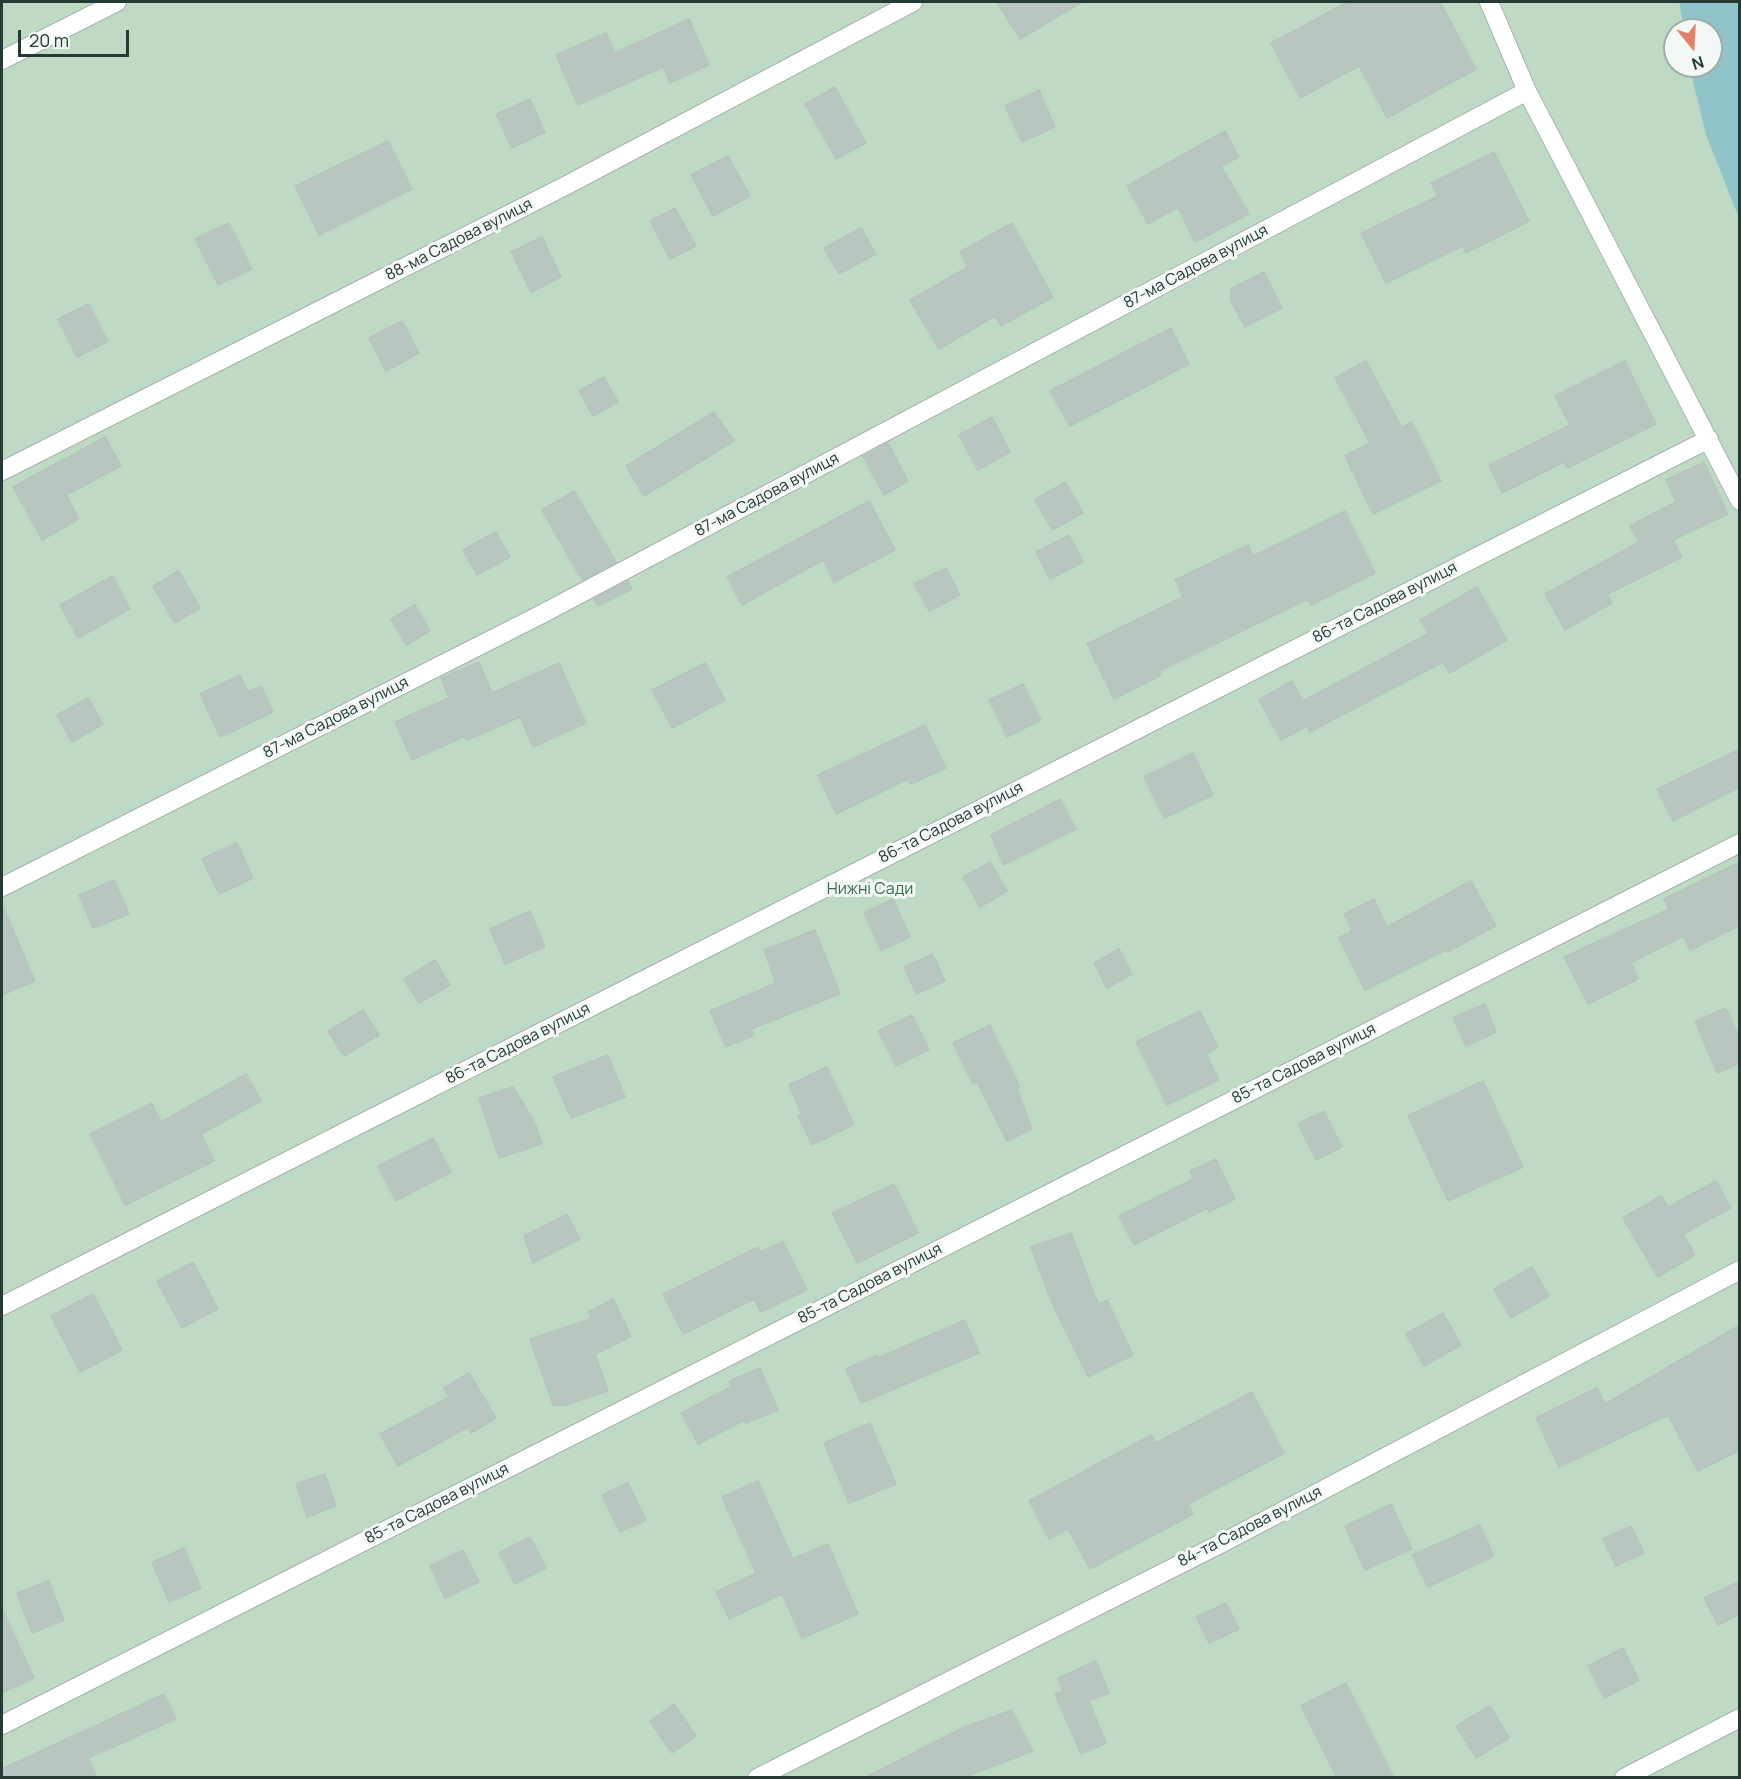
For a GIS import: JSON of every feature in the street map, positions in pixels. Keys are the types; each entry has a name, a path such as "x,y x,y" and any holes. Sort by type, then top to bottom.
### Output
{"street":[{"path":"2,60 117,2"},
{"name":"88-ма Садова вулиця","path":"2,471 567,185 913,2"},
{"path":"1489,2 1527,91 1740,501"},
{"name":"87-ма Садова вулиця","path":"2,887 542,614 1527,91"},
{"name":"86-та Садова вулиця","path":"2,1306 1709,438"},
{"name":"85-та Садова вулиця","path":"2,1725 1740,843"},
{"name":"84-та Садова вулиця","path":"757,1778 1228,1540 1740,1270"},
{"path":"1624,1778 1740,1718"}],"green space":[{"name":"Нижні Сади","path":"2,2 1679,2 1682,18 1663,18 1663,78 1693,78 1706,135 1740,218 1739,1777 2,1778"}],"water":[{"path":"1679,2 1739,2 1739,218 1706,135 1692,78 1723,78 1723,18 1682,18"}],"building":[{"path":"997,2 1082,2 1020,39"},
{"path":"1348,2 1440,2 1476,69 1387,118 1359,66 1300,98 1271,43"},
{"path":"689,19 709,65 670,83 663,67 578,105 556,55 606,33 615,53"},
{"path":"835,87 866,143 836,159 805,104"},
{"path":"1039,90 1055,127 1022,142 1005,106"},
{"path":"530,99 545,132 512,148 496,114"},
{"path":"1225,131 1239,157 1221,166 1249,214 1195,242 1178,207 1148,224 1127,186"},
{"path":"388,141 412,189 319,235 295,186"},
{"path":"1494,152 1529,221 1466,253 1463,246 1386,283 1361,233 1438,196 1431,183"},
{"path":"728,156 750,196 713,216 691,175"},
{"path":"675,208 696,246 670,259 650,221"},
{"path":"229,223 252,269 218,285 195,239"},
{"path":"1012,223 1053,297 1001,326 995,316 939,349 910,300 968,267 960,252"},
{"path":"861,228 876,254 839,274 824,248"},
{"path":"542,237 561,277 531,292 511,252"},
{"path":"1264,272 1282,308 1245,327 1231,301 1231,289"},
{"path":"89,304 108,341 77,357 58,319"},
{"path":"402,321 419,353 386,371 369,338"},
{"path":"1171,328 1189,364 1070,426 1050,391"},
{"path":"1366,361 1402,428 1412,422 1441,481 1373,514 1345,456 1370,443 1335,378"},
{"path":"1625,361 1656,424 1567,468 1564,462 1502,493 1489,465 1570,425 1555,396"},
{"path":"604,377 618,402 593,416 579,391"},
{"path":"714,412 734,441 644,496 626,466"},
{"path":"992,417 1010,452 978,470 959,435"},
{"path":"105,437 121,466 66,495 79,519 42,540 13,487"},
{"path":"888,443 908,481 884,495 863,457"},
{"path":"1704,462 1728,514 1673,540 1682,557 1607,594 1612,603 1565,630 1545,594 1639,542 1630,526 1676,502 1666,480"},
{"path":"1065,482 1083,513 1052,530 1035,500"},
{"path":"574,491 616,562 582,580 542,510"},
{"path":"869,501 895,550 834,582 823,560 742,605 727,577"},
{"path":"1345,511 1375,573 1311,605 1308,599 1159,671 1161,675 1114,699 1087,644 1183,597 1175,580 1248,545 1253,556"},
{"path":"496,532 510,557 477,575 463,550"},
{"path":"1069,535 1083,562 1050,579 1036,552"},
{"path":"946,568 960,595 929,611 914,584"},
{"path":"179,571 200,608 175,623 153,586"},
{"path":"113,576 130,609 78,638 60,605"},
{"path":"628,581 632,589 598,606 594,599"},
{"path":"1477,587 1507,640 1450,673 1443,662 1310,732 1307,726 1281,740 1259,700 1292,681 1303,701 1428,634 1420,620"},
{"path":"415,605 430,631 406,645 391,619"},
{"path":"479,662 492,693 559,663 586,723 533,747 520,717 467,740 465,736 412,760 395,722 449,698 441,678"},
{"path":"705,663 725,700 672,728 652,690"},
{"path":"240,675 248,692 261,686 273,712 220,737 200,694"},
{"path":"1023,684 1041,720 1007,737 989,700"},
{"path":"88,698 103,724 72,742 57,715"},
{"path":"925,725 946,768 911,784 908,779 836,814 818,775"},
{"path":"1740,749 1740,787 1673,821 1657,789"},
{"path":"1193,753 1213,795 1164,818 1144,777"},
{"path":"1060,799 1076,829 1003,865 991,835"},
{"path":"237,843 253,878 219,894 202,859"},
{"path":"990,862 1007,891 980,907 963,877"},
{"path":"1740,862 1740,925 1690,950 1683,936 1631,963 1638,979 1588,1004 1564,957 1669,909 1664,899"},
{"path":"114,880 129,914 93,928 79,895"},
{"path":"1471,881 1496,926 1447,952 1446,950 1365,990 1339,938 1352,931 1344,914 1374,899 1387,927"},
{"path":"893,899 910,937 881,950 864,913"},
{"path":"2,904 35,981 2,995"},
{"path":"530,911 545,947 505,964 490,929"},
{"path":"815,930 840,994 751,1029 754,1035 726,1047 710,1011 776,983 764,950"},
{"path":"1119,949 1132,974 1107,988 1094,963"},
{"path":"933,954 945,981 916,994 904,967"},
{"path":"435,960 450,985 419,1003 404,979"},
{"path":"1485,1004 1496,1032 1466,1046 1453,1018"},
{"path":"1726,1008 1740,1039 1740,1063 1717,1073 1695,1021"},
{"path":"363,1010 379,1035 344,1056 328,1031"},
{"path":"1200,1011 1218,1047 1206,1054 1219,1080 1167,1105 1136,1042"},
{"path":"912,1015 929,1049 896,1066 878,1031"},
{"path":"990,1025 1020,1087 1017,1089 1032,1129 1007,1141 977,1082 973,1084 953,1043"},
{"path":"608,1055 625,1097 571,1118 553,1077"},
{"path":"827,1067 854,1124 812,1145 798,1116 802,1114 789,1085"},
{"path":"246,1074 261,1101 201,1134 214,1161 125,1205 90,1134 152,1103 161,1122"},
{"path":"1483,1081 1523,1167 1448,1201 1408,1116"},
{"path":"513,1087 536,1125 542,1144 499,1158 479,1098"},
{"path":"1324,1111 1342,1147 1316,1160 1298,1124"},
{"path":"433,1138 451,1172 396,1201 378,1166"},
{"path":"1216,1159 1235,1199 1209,1212 1207,1208 1134,1245 1119,1216 1193,1179 1190,1171"},
{"path":"1716,1181 1731,1208 1683,1234 1695,1255 1658,1277 1623,1218 1661,1196 1668,1207"},
{"path":"894,1184 918,1233 857,1263 832,1213"},
{"path":"567,1214 580,1239 533,1263 524,1236"},
{"path":"1071,1233 1098,1304 1107,1300 1133,1355 1088,1377 1052,1303 1031,1247"},
{"path":"783,1242 807,1290 761,1312 754,1299 683,1334 663,1294 758,1247 761,1252"},
{"path":"193,1262 218,1309 182,1328 157,1281"},
{"path":"1532,1267 1549,1296 1511,1318 1494,1289"},
{"path":"93,1294 122,1350 80,1372 51,1316"},
{"path":"613,1299 631,1336 595,1354 608,1391 565,1405 553,1405 530,1339 591,1319 588,1312"},
{"path":"1443,1313 1461,1345 1424,1366 1406,1334"},
{"path":"965,1320 979,1353 861,1403 846,1369 877,1355 878,1358"},
{"path":"1740,1325 1740,1450 1698,1471 1668,1415 1559,1467 1536,1418 1597,1388 1605,1404"},
{"path":"760,1368 778,1410 746,1423 745,1420 698,1444 681,1413 731,1387 729,1381"},
{"path":"469,1373 496,1418 471,1433 468,1427 398,1466 380,1434 449,1397 444,1388"},
{"path":"1252,1392 1284,1453 1188,1504 1193,1514 1090,1569 1068,1529 1049,1539 1029,1501 1151,1435 1156,1443"},
{"path":"870,1423 896,1484 849,1503 824,1443"},
{"path":"325,1474 336,1506 307,1517 296,1484"},
{"path":"758,1481 793,1559 828,1544 858,1614 802,1638 782,1594 729,1619 716,1592 756,1573 722,1497"},
{"path":"628,1483 646,1520 620,1532 602,1495"},
{"path":"1391,1504 1412,1549 1365,1570 1345,1526"},
{"path":"1480,1525 1494,1556 1428,1587 1412,1555"},
{"path":"1631,1526 1644,1553 1616,1566 1603,1539"},
{"path":"530,1537 546,1568 515,1584 499,1553"},
{"path":"184,1548 201,1588 169,1602 152,1562"},
{"path":"463,1550 479,1582 445,1598 430,1566"},
{"path":"49,1581 64,1620 32,1633 17,1593"},
{"path":"1740,1581 1740,1614 1718,1625 1704,1598"},
{"path":"1226,1603 1239,1629 1209,1643 1196,1617"},
{"path":"2,1608 34,1678 2,1693"},
{"path":"1623,1648 1639,1680 1604,1698 1588,1666"},
{"path":"1096,1661 1109,1693 1089,1701 1106,1743 1081,1754 1055,1694 1063,1691 1058,1678"},
{"path":"1346,1683 1394,1778 1337,1778 1301,1706"},
{"path":"164,1694 176,1719 88,1758 97,1778 2,1778 2,1769"},
{"path":"674,1704 696,1736 672,1753 650,1721"},
{"path":"1490,1706 1509,1738 1476,1758 1456,1726"},
{"path":"1012,1710 1033,1751 962,1778 864,1778 964,1727"}]}
